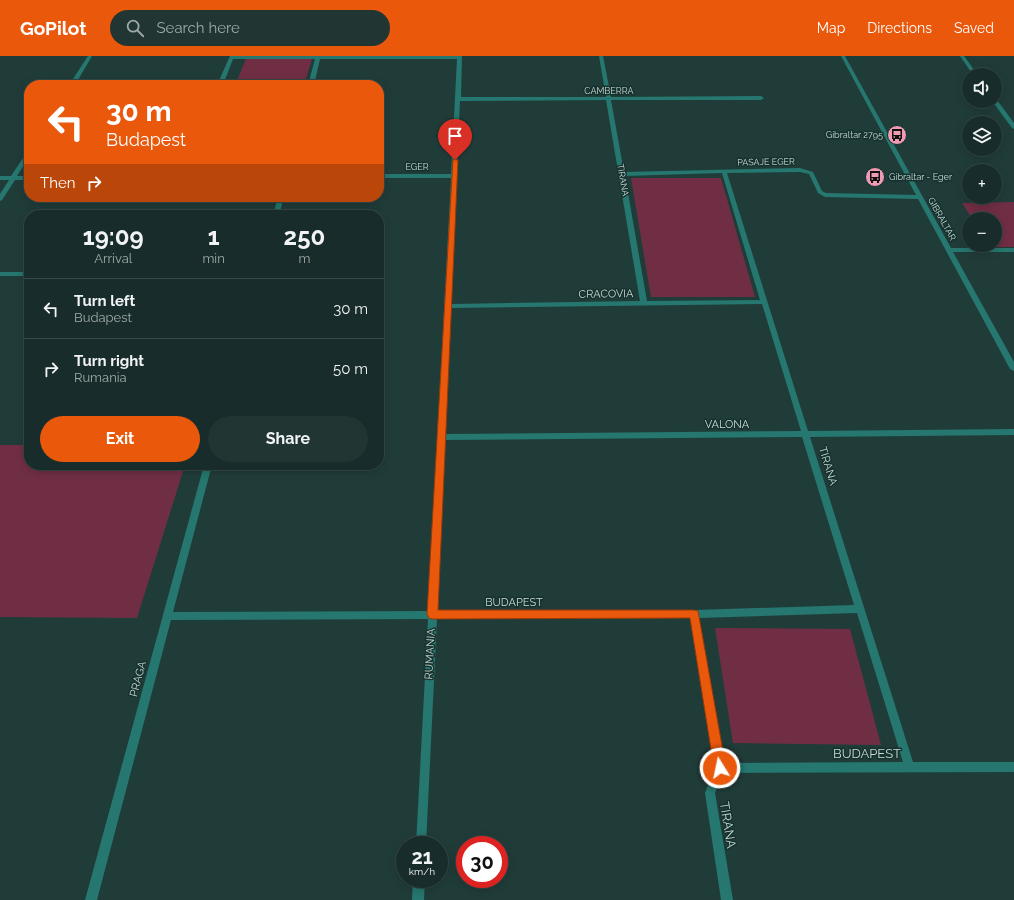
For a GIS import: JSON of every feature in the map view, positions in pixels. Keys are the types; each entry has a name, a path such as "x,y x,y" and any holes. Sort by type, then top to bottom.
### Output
{"street":[{"path":"75,80 90,56"},
{"name":"TIRANA","path":"601,56 644,304"},
{"name":"GIBRALTAR","path":"843,56 1014,369"},
{"path":"962,56 971,68"},
{"path":"222,80 232,57 460,57"},
{"name":"RUMANIA","path":"420,836 460,57"},
{"path":"312,80 318,58"},
{"name":"CAMBERRA","path":"458,99 761,98"},
{"path":"1000,108 1014,127"},
{"path":"0,199 24,161"},
{"name":"PASAJE EGER","path":"622,174 800,170 812,173 820,192 826,195 920,198"},
{"name":"TIRANA","path":"724,172 909,767"},
{"name":"EGER","path":"384,176 454,176"},
{"path":"0,178 24,178"},
{"path":"949,250 1014,250"},
{"path":"0,274 24,274"},
{"name":"CRACOVIA","path":"448,306 765,302"},
{"name":"VALONA","path":"441,437 1014,432"},
{"name":"PRAGA","path":"91,900 207,470"},
{"name":"BUDAPEST","path":"167,616 694,614 860,609"},
{"path":"694,614 720,768"},
{"name":"BUDAPEST","path":"720,768 1014,767"},
{"name":"TIRANA","path":"720,768 710,793 727,900"},
{"path":"418,900 419,888"}],"shaded area":[{"path":"246,59 312,59 306,80 237,80"},
{"path":"631,178 721,178 755,297 651,297"},
{"path":"1002,202 1014,202 1014,247 1002,247 1002,212 968,212 963,204 1002,204"},
{"path":"0,445 24,445 24,470 183,470 137,618 0,617"},
{"path":"715,628 850,629 881,745 733,743"}],"place":[{"name":"Gibraltar 2795","path":"897,135"},
{"name":"Gibraltar - Eger","path":"875,177"}],"route":[{"path":"455,160 432,614 694,614 720,768"}]}
